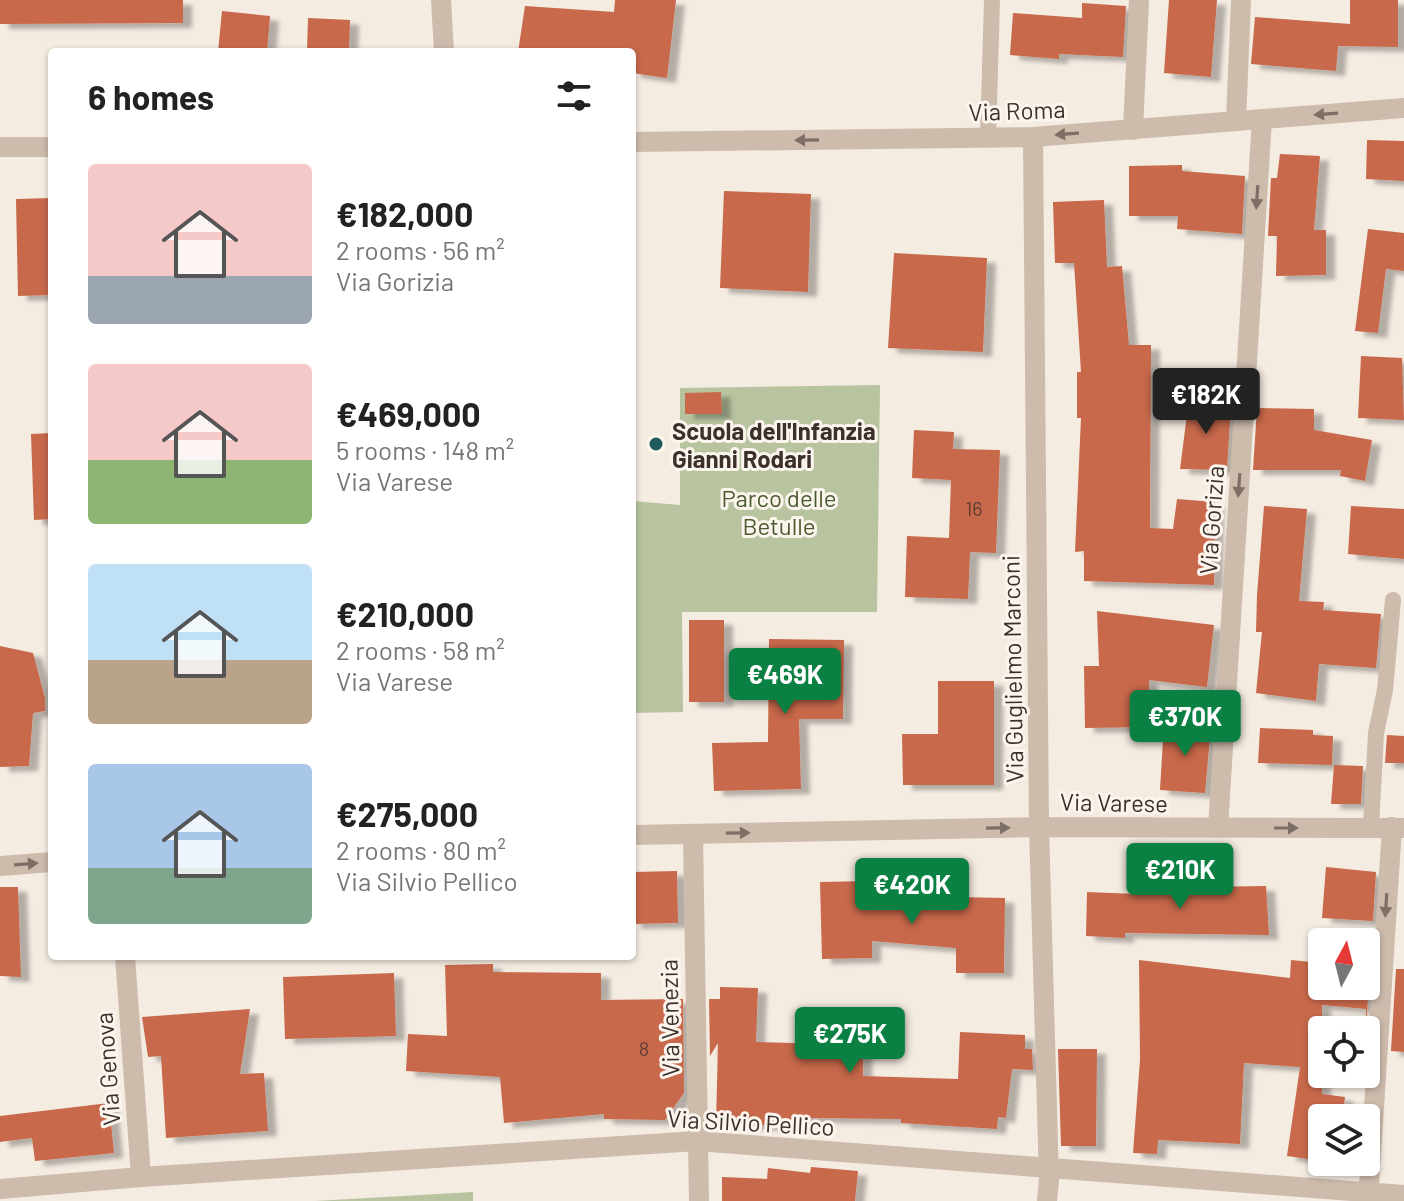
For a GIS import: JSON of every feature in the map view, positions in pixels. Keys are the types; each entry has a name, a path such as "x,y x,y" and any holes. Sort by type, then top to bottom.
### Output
{"street":[{"path":"441,0 444,48"},
{"path":"1133,130 1139,0"},
{"path":"1236,121 1241,0"},
{"name":"Via Roma","path":"636,142 1033,137 1404,108"},
{"name":"Via Gorizia","path":"1218,828 1262,119"},
{"name":"Via Guglielmo Marconi","path":"1033,137 1039,827 1047,1201"},
{"path":"0,147 48,147"},
{"name":"Via Varese","path":"636,835 1039,827 1389,827"},
{"path":"1368,1197 1389,827"},
{"name":"Via Venezia","path":"693,834 699,1201"},
{"path":"0,866 48,862"},
{"name":"Via Genova","path":"125,960 141,1177"},
{"name":"Via Silvio Pellico","path":"0,1189 697,1141 1368,1197 1404,1195"}],"lane":[{"path":"988,138 992,0"},
{"path":"1389,827 1376,733 1385,690 1393,600"}],"green space":[{"name":"Parco delle Betulle","path":"880,385 877,612 682,612 683,712 636,713 636,501 680,505 680,388"},
{"path":"473,1192 473,1201 315,1201"}],"building":[{"path":"0,0 183,0 183,23 0,24"},
{"path":"615,0 676,0 667,78 636,74 636,48 519,48 525,6 614,12"},
{"path":"1169,0 1217,0 1211,77 1164,73"},
{"path":"1350,0 1398,0 1398,47 1338,46 1336,71 1251,64 1255,17 1350,24"},
{"path":"1082,3 1126,6 1123,57 1059,54 1059,59 1010,55 1013,13 1082,18"},
{"path":"222,11 270,16 267,48 218,48"},
{"path":"308,18 350,20 349,48 307,48"},
{"path":"1367,140 1404,141 1404,181 1366,179"},
{"path":"1280,154 1320,156 1314,230 1326,230 1326,275 1276,276 1277,236 1268,236 1271,178 1277,178"},
{"path":"1182,165 1182,171 1245,176 1242,234 1177,229 1178,216 1129,216 1129,166"},
{"path":"724,191 811,194 808,292 720,288"},
{"path":"48,198 48,295 18,296 16,199"},
{"path":"1104,200 1107,267 1122,266 1129,345 1151,345 1150,528 1173,529 1177,499 1215,502 1214,585 1084,581 1084,551 1075,552 1081,418 1077,418 1077,372 1081,372 1074,263 1055,263 1053,202"},
{"path":"1368,229 1404,233 1404,271 1386,269 1378,333 1355,331"},
{"path":"894,253 987,258 983,352 888,348"},
{"path":"1361,356 1402,358 1404,420 1358,418"},
{"path":"721,392 722,414 685,414 685,393"},
{"path":"1189,399 1231,404 1227,470 1180,469"},
{"path":"1257,408 1314,409 1314,430 1372,440 1365,481 1340,476 1341,470 1253,470"},
{"path":"914,430 954,432 953,449 1000,450 996,553 970,552 968,599 905,597 907,536 949,538 951,480 912,478"},
{"path":"48,433 48,519 34,520 31,434"},
{"path":"1264,506 1307,509 1299,601 1324,602 1323,610 1381,614 1376,668 1319,664 1316,701 1256,693 1262,632 1256,632"},
{"path":"1351,506 1404,509 1404,559 1348,554"},
{"path":"1097,611 1214,625 1207,687 1149,680 1149,727 1085,728 1084,666 1099,666"},
{"path":"689,620 724,620 724,702 689,702"},
{"path":"769,639 844,640 843,719 799,719 801,789 714,791 712,743 768,742"},
{"path":"0,646 33,653 45,698 45,711 33,713 29,766 0,767"},
{"path":"938,681 994,681 994,785 903,785 902,734 938,734"},
{"path":"1164,723 1211,726 1205,793 1160,790"},
{"path":"1260,728 1313,730 1313,735 1333,736 1332,765 1258,763"},
{"path":"1387,735 1404,736 1404,763 1385,763"},
{"path":"1334,765 1363,766 1361,804 1331,804"},
{"path":"1326,867 1376,872 1373,921 1322,918"},
{"path":"677,871 678,923 636,924 636,872"},
{"path":"870,881 871,899 956,907 956,897 1005,898 1004,973 956,973 956,948 872,941 872,958 822,959 820,882"},
{"path":"1160,881 1203,882 1203,887 1266,886 1269,935 1125,933 1125,938 1086,936 1087,892 1160,895"},
{"path":"0,887 18,887 21,977 0,976"},
{"path":"1139,960 1290,978 1291,960 1308,962 1308,1000 1368,1000 1367,1016 1366,1009 1322,1005 1322,1016 1308,1016 1308,1088 1322,1088 1322,1094 1345,1097 1344,1104 1308,1104 1308,1159 1287,1156 1300,1067 1244,1063 1240,1144 1158,1140 1157,1154 1133,1153 1140,1060"},
{"path":"493,964 493,972 601,973 601,1000 683,999 684,1093 665,1120 604,1119 604,1114 504,1123 500,1077 406,1071 408,1034 447,1036 445,965"},
{"path":"1396,969 1404,969 1404,1052 1391,1051"},
{"path":"394,973 396,1036 285,1039 283,977"},
{"path":"720,987 758,988 756,1042 829,1044 829,1010 864,1010 863,1076 958,1079 960,1032 1025,1035 1025,1049 1032,1049 1033,1070 1012,1069 1006,1118 998,1117 997,1129 901,1123 901,1119 805,1118 805,1126 716,1124 718,1043 710,1056 709,999 720,999"},
{"path":"250,1009 240,1074 264,1073 268,1131 166,1138 161,1056 148,1057 142,1017"},
{"path":"1058,1049 1097,1049 1096,1146 1061,1146"},
{"path":"109,1103 114,1153 35,1161 32,1138 0,1142 0,1116"},
{"path":"811,1167 858,1171 855,1201 722,1201 722,1177 767,1179 768,1168 810,1173"}],"place":[{"name":"Scuola dell'Infanzia Gianni Rodari","path":"656,444"}]}
